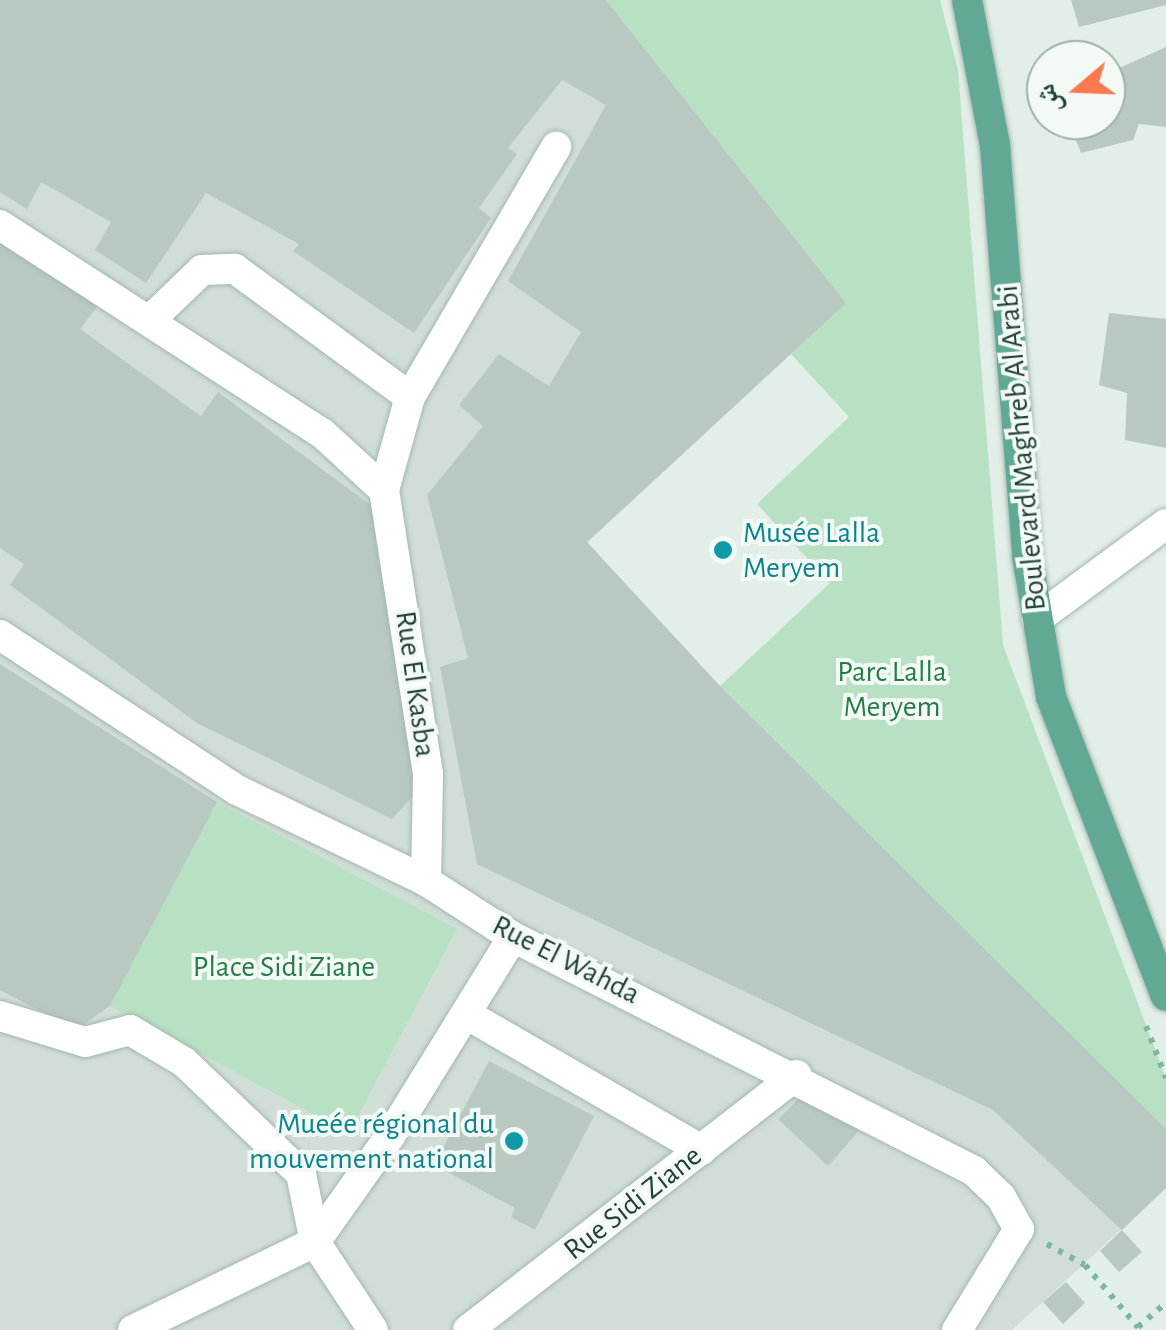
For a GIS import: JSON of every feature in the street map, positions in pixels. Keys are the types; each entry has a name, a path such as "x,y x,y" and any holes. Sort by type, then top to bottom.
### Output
{"main road":[{"name":"Boulevard Maghreb Al Arabi","path":"966,0 996,144 1037,619 1052,697 1164,986"}],"street":[{"path":"0,225 322,433 384,490 410,397 556,146"},
{"path":"150,320 202,270 235,269 410,397"},
{"name":"Rue El Kasba","path":"384,490 428,774 426,880"},
{"path":"1037,619 1166,524"},
{"name":"Rue El Wahda","path":"0,634 237,790 426,880 513,937 797,1075 974,1170 1001,1196 1019,1229"},
{"path":"137,1329 315,1242 513,937"},
{"path":"466,1014 702,1150"},
{"path":"0,1016 85,1042 130,1030 184,1062 301,1174 315,1242 373,1330"},
{"name":"Rue Sidi Ziane","path":"468,1330 797,1075"},
{"path":"957,1330 1019,1229"}],"path":[{"path":"1019,1229 1085,1265 1138,1326 1166,1303"}],"shaded area":[{"path":"0,0 606,0 846,303 587,543 720,686 1166,1129 1166,1188 1012,1330 0,1330"}],"green space":[{"name":"Parc Lalla Meryem","path":"606,0 940,0 958,70 1003,645 1166,1078 1166,1129 720,686 830,583 757,504 849,417 790,353 846,303"},
{"name":"Place Sidi Ziane","path":"217,802 457,929 349,1133 110,1006"}],"building":[{"path":"0,0 606,0 846,303 587,542 720,686 1166,1129 1166,1188 1122,1230 993,1110 477,864 440,667 468,658 427,495 483,426 459,405 499,354 549,386 581,332 508,281 606,105 562,80 508,148 517,154 479,208 491,218 414,333 293,251 299,244 206,193 146,283 95,250 111,222 41,182 27,209 0,192"},
{"path":"1071,0 1166,0 1166,5 1079,27"},
{"path":"1166,47 1166,127 1139,124 1133,140 1081,153 1076,140 1126,140 1126,65"},
{"path":"0,238 101,302 80,329 201,416 218,392 380,512 425,783 392,819 197,723 10,585 24,564 0,548"},
{"path":"1109,313 1166,319 1166,448 1125,440 1127,393 1099,385"},
{"path":"0,664 217,802 110,1006 76,1030 0,990"},
{"name":"Mueée régional du mouvement national","path":"489,1061 594,1116 535,1230 511,1217 515,1208 434,1165"},
{"path":"809,1089 865,1124 828,1166 778,1119"},
{"path":"1122,1230 1142,1252 1119,1272 1100,1251"},
{"path":"1066,1282 1085,1303 1063,1324 1043,1302"}],"place":[{"name":"Musée Lalla Meryem","path":"723,550"},
{"name":"Mueée régional du mouvement national","path":"514,1141"}]}
